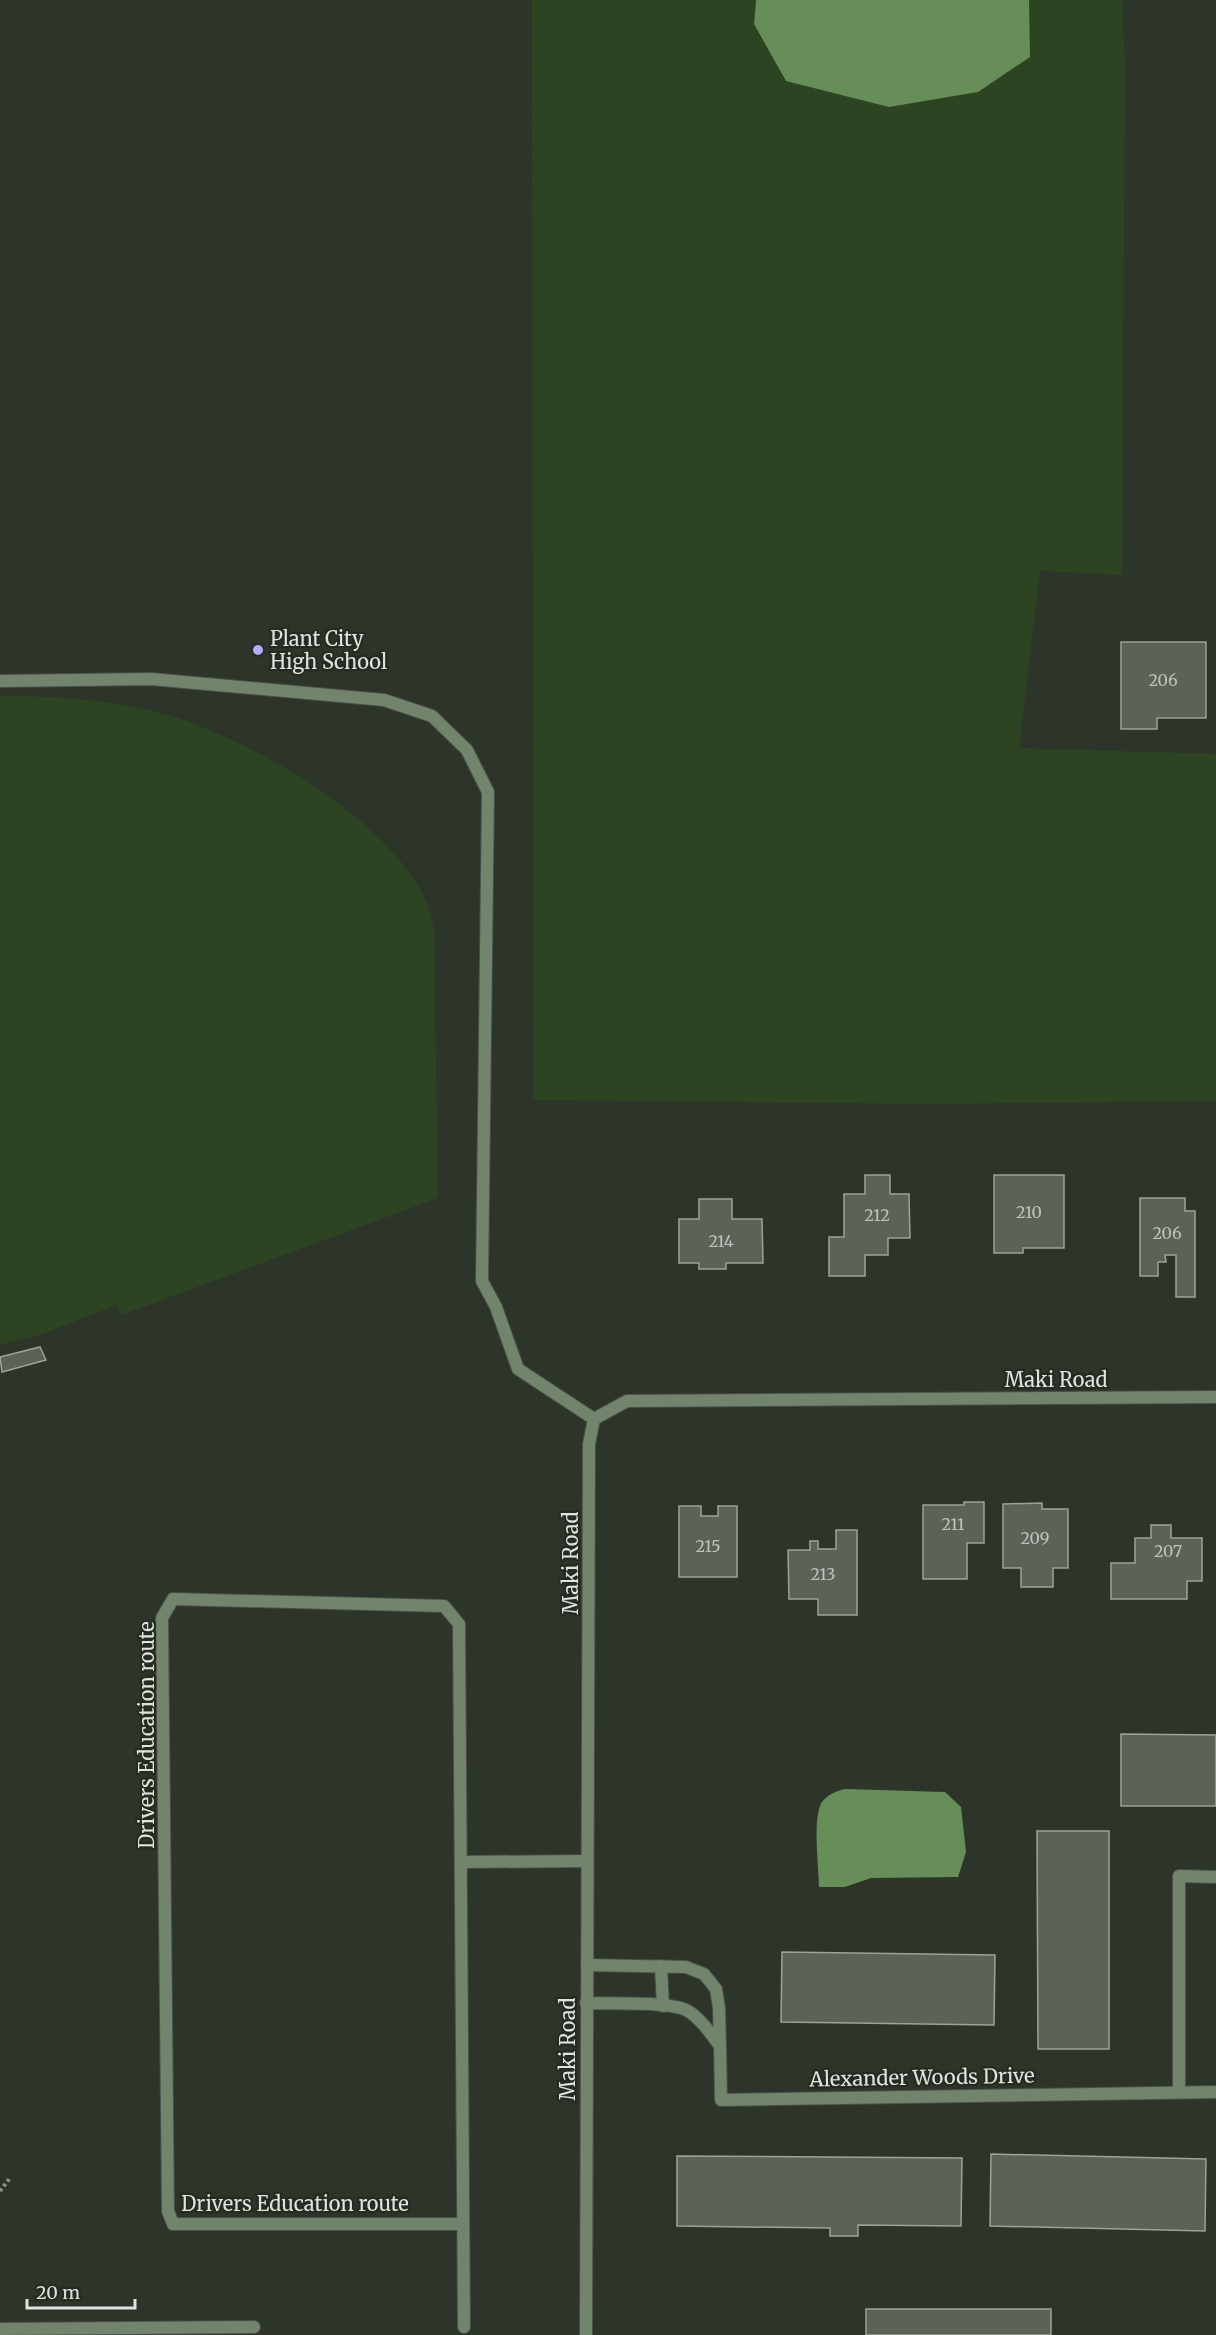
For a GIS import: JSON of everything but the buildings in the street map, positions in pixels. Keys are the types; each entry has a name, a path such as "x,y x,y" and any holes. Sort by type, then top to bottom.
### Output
{"street":[{"path":"0,681 151,679 384,699 432,716 467,750 488,792 482,1281 496,1307 518,1369 594,1419"},
{"name":"Maki Road","path":"586,2335 589,1444 594,1419 627,1401 1216,1397"},
{"name":"Drivers Education route","path":"463,2224 173,2224 168,2211 162,1618 173,1599 444,1606 459,1624 464,2327"},
{"path":"461,1862 587,1861"},
{"path":"1179,2092 1179,1876 1216,1877"},
{"name":"Alexander Woods Drive","path":"587,1965 661,1966 695,1969 704,1974 716,1989 719,2008 721,2100 1216,2092"},
{"path":"661,1966 663,2006"},
{"path":"586,2003 663,2006 687,2011 708,2030 720,2046"},
{"path":"0,2329 254,2327"}],"path":[{"path":"0,2190 10,2178"}],"shaded area":[{"path":"532,0 756,0 754,24 978,92 1029,57 1029,0 1122,0 1125,65 1122,575 1040,571 1019,748 1216,754 1216,1101 932,1104 533,1100"},
{"path":"756,0 1029,0 1030,57 978,92 889,107 786,81 754,24"},
{"path":"0,696 77,699 115,704 153,711 187,721 264,756 302,779 339,804 372,831 399,860 420,889 434,928 438,1198 121,1315 117,1305 42,1334 0,1345"},
{"path":"846,1789 945,1792 961,1807 966,1852 958,1877 871,1878 845,1887 819,1887 817,1819 819,1809 827,1797"}],"place":[{"name":"Plant City High School","path":"258,650"}]}
